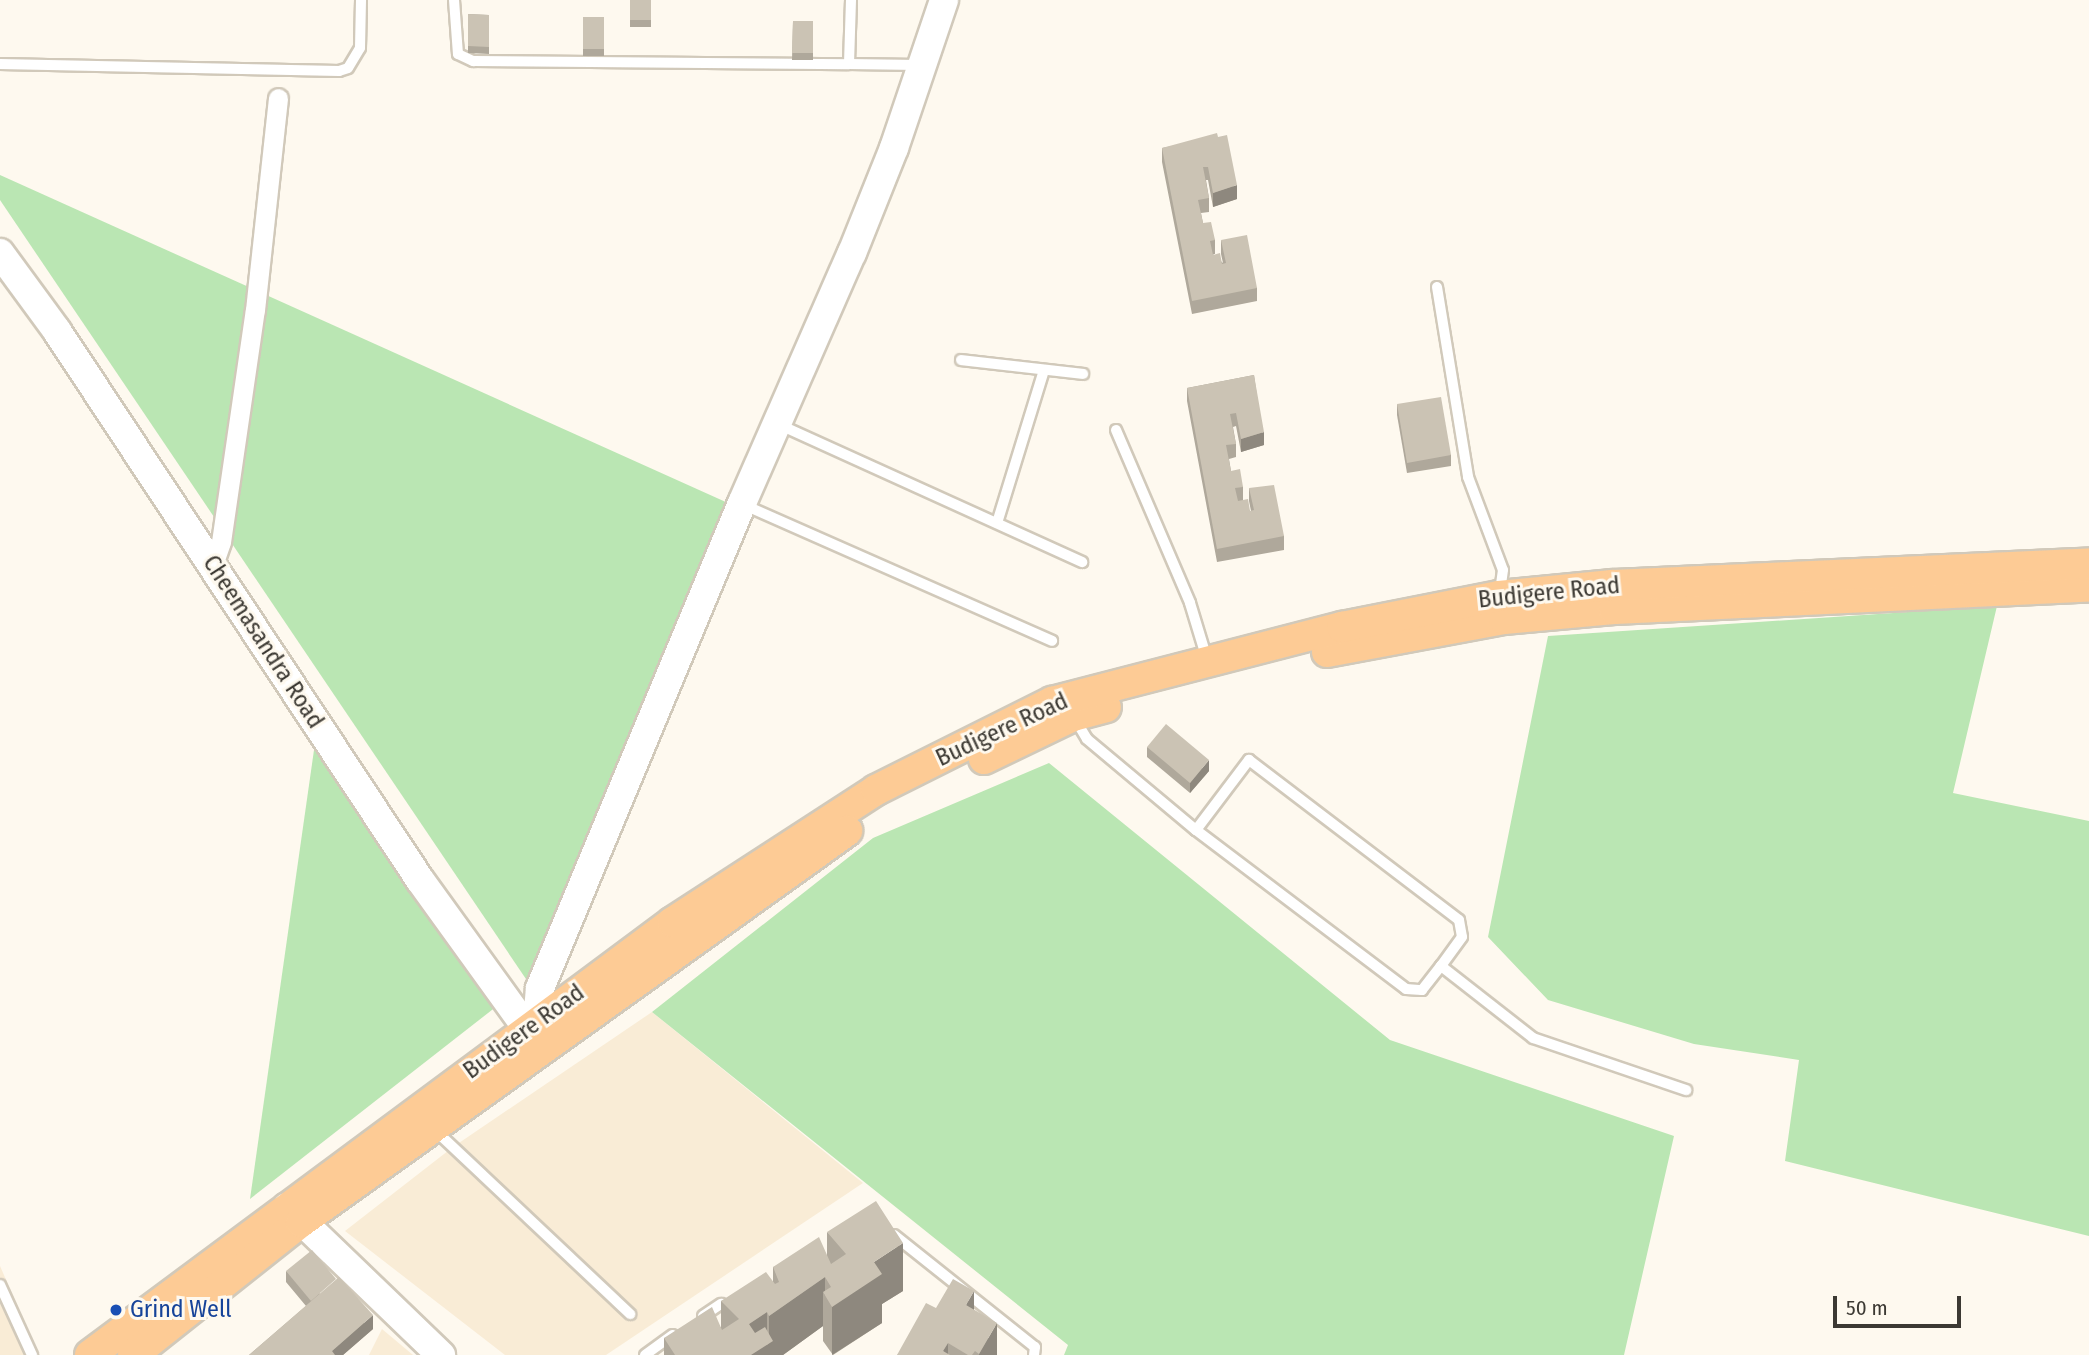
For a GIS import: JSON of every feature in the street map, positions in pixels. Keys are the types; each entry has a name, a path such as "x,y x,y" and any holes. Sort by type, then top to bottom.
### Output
{"main road":[{"name":"Budigere Road","path":"90,1355 294,1214 539,1031 673,922 876,790 1052,702 1207,660 1499,596 1612,585 2089,563"},
{"name":"Budigere Road","path":"133,1355 294,1214 433,1128 539,1031 877,812 1073,716 1212,677 1504,619 1614,610 2089,587"}],"street":[{"path":"539,1031 540,988 742,503 857,242 944,0"},
{"path":"213,565 221,542 255,310 278,98"},
{"name":"Cheemasandra Road","path":"0,253 213,565 421,880 539,1031"},
{"path":"294,1214 441,1355"}],"lane":[{"path":"0,64 339,71 348,68 360,48 361,0"},
{"path":"454,0 458,54 473,61 922,65"},
{"path":"849,64 850,0"},
{"path":"1437,288 1468,477 1503,570 1499,596"},
{"path":"961,360 1083,374"},
{"path":"998,523 1044,370"},
{"path":"776,424 1082,562"},
{"path":"1116,430 1190,603 1207,660"},
{"path":"742,503 1052,641"},
{"path":"1073,716 1087,739 1196,830 1406,989 1422,990 1462,937 1459,920 1249,760 1196,830"},
{"path":"1441,966 1533,1038 1686,1090"},
{"path":"433,1128 630,1314"},
{"path":"881,1225 1035,1347 1034,1355"},
{"path":"0,1285 32,1355"},
{"path":"645,1355 721,1304"}],"shaded area":[{"path":"652,1012 863,1183 606,1355 505,1355 345,1231 453,1147"},
{"path":"0,1266 39,1355 0,1355"},
{"path":"382,1329 413,1355 369,1355"}],"green space":[{"path":"0,175 728,503 528,982 0,200"},
{"path":"1997,606 1953,793 2089,821 2089,1236 1785,1161 1799,1060 1694,1044 1548,1000 1488,937 1548,636"},
{"path":"315,743 497,1006 250,1199"},
{"path":"1049,763 1390,1040 1674,1136 1624,1355 1064,1355 1068,1345 652,1012 873,838"}],"building":[{"path":"630,0 651,0 651,20 630,20"},
{"path":"468,14 489,15 489,47 468,46"},
{"path":"583,17 604,17 604,49 583,49"},
{"path":"793,21 813,21 813,53 792,53"},
{"path":"1217,133 1218,137 1227,135 1237,185 1213,193 1208,167 1203,167 1209,198 1198,200 1203,223 1211,222 1215,240 1210,241 1213,255 1220,253 1222,264 1226,263 1221,240 1247,235 1257,288 1192,301 1162,148"},
{"path":"1254,375 1264,432 1241,439 1236,413 1230,414 1236,444 1226,445 1231,471 1240,469 1243,487 1235,488 1238,501 1248,499 1250,511 1254,510 1249,488 1274,485 1284,536 1217,549 1187,388"},
{"path":"1441,397 1451,455 1407,463 1397,404"},
{"path":"1166,724 1209,760 1190,783 1147,747"},
{"path":"876,1201 903,1243 874,1262 882,1274 832,1307 823,1292 831,1287 825,1277 769,1316 767,1312 749,1324 755,1333 765,1327 773,1341 751,1355 675,1355 664,1338 712,1307 722,1330 739,1319 721,1301 766,1272 775,1284 779,1282 773,1267 819,1237 831,1264 846,1254 827,1232"},
{"path":"312,1250 336,1279 311,1301 286,1271"},
{"path":"339,1277 373,1315 332,1351 335,1355 249,1355"},
{"path":"953,1279 974,1291 966,1305 997,1323 979,1354 975,1351 968,1355 948,1343 943,1351 950,1355 897,1355 926,1303 936,1308"}],"place":[{"name":"Grind Well","path":"116,1310"}]}
